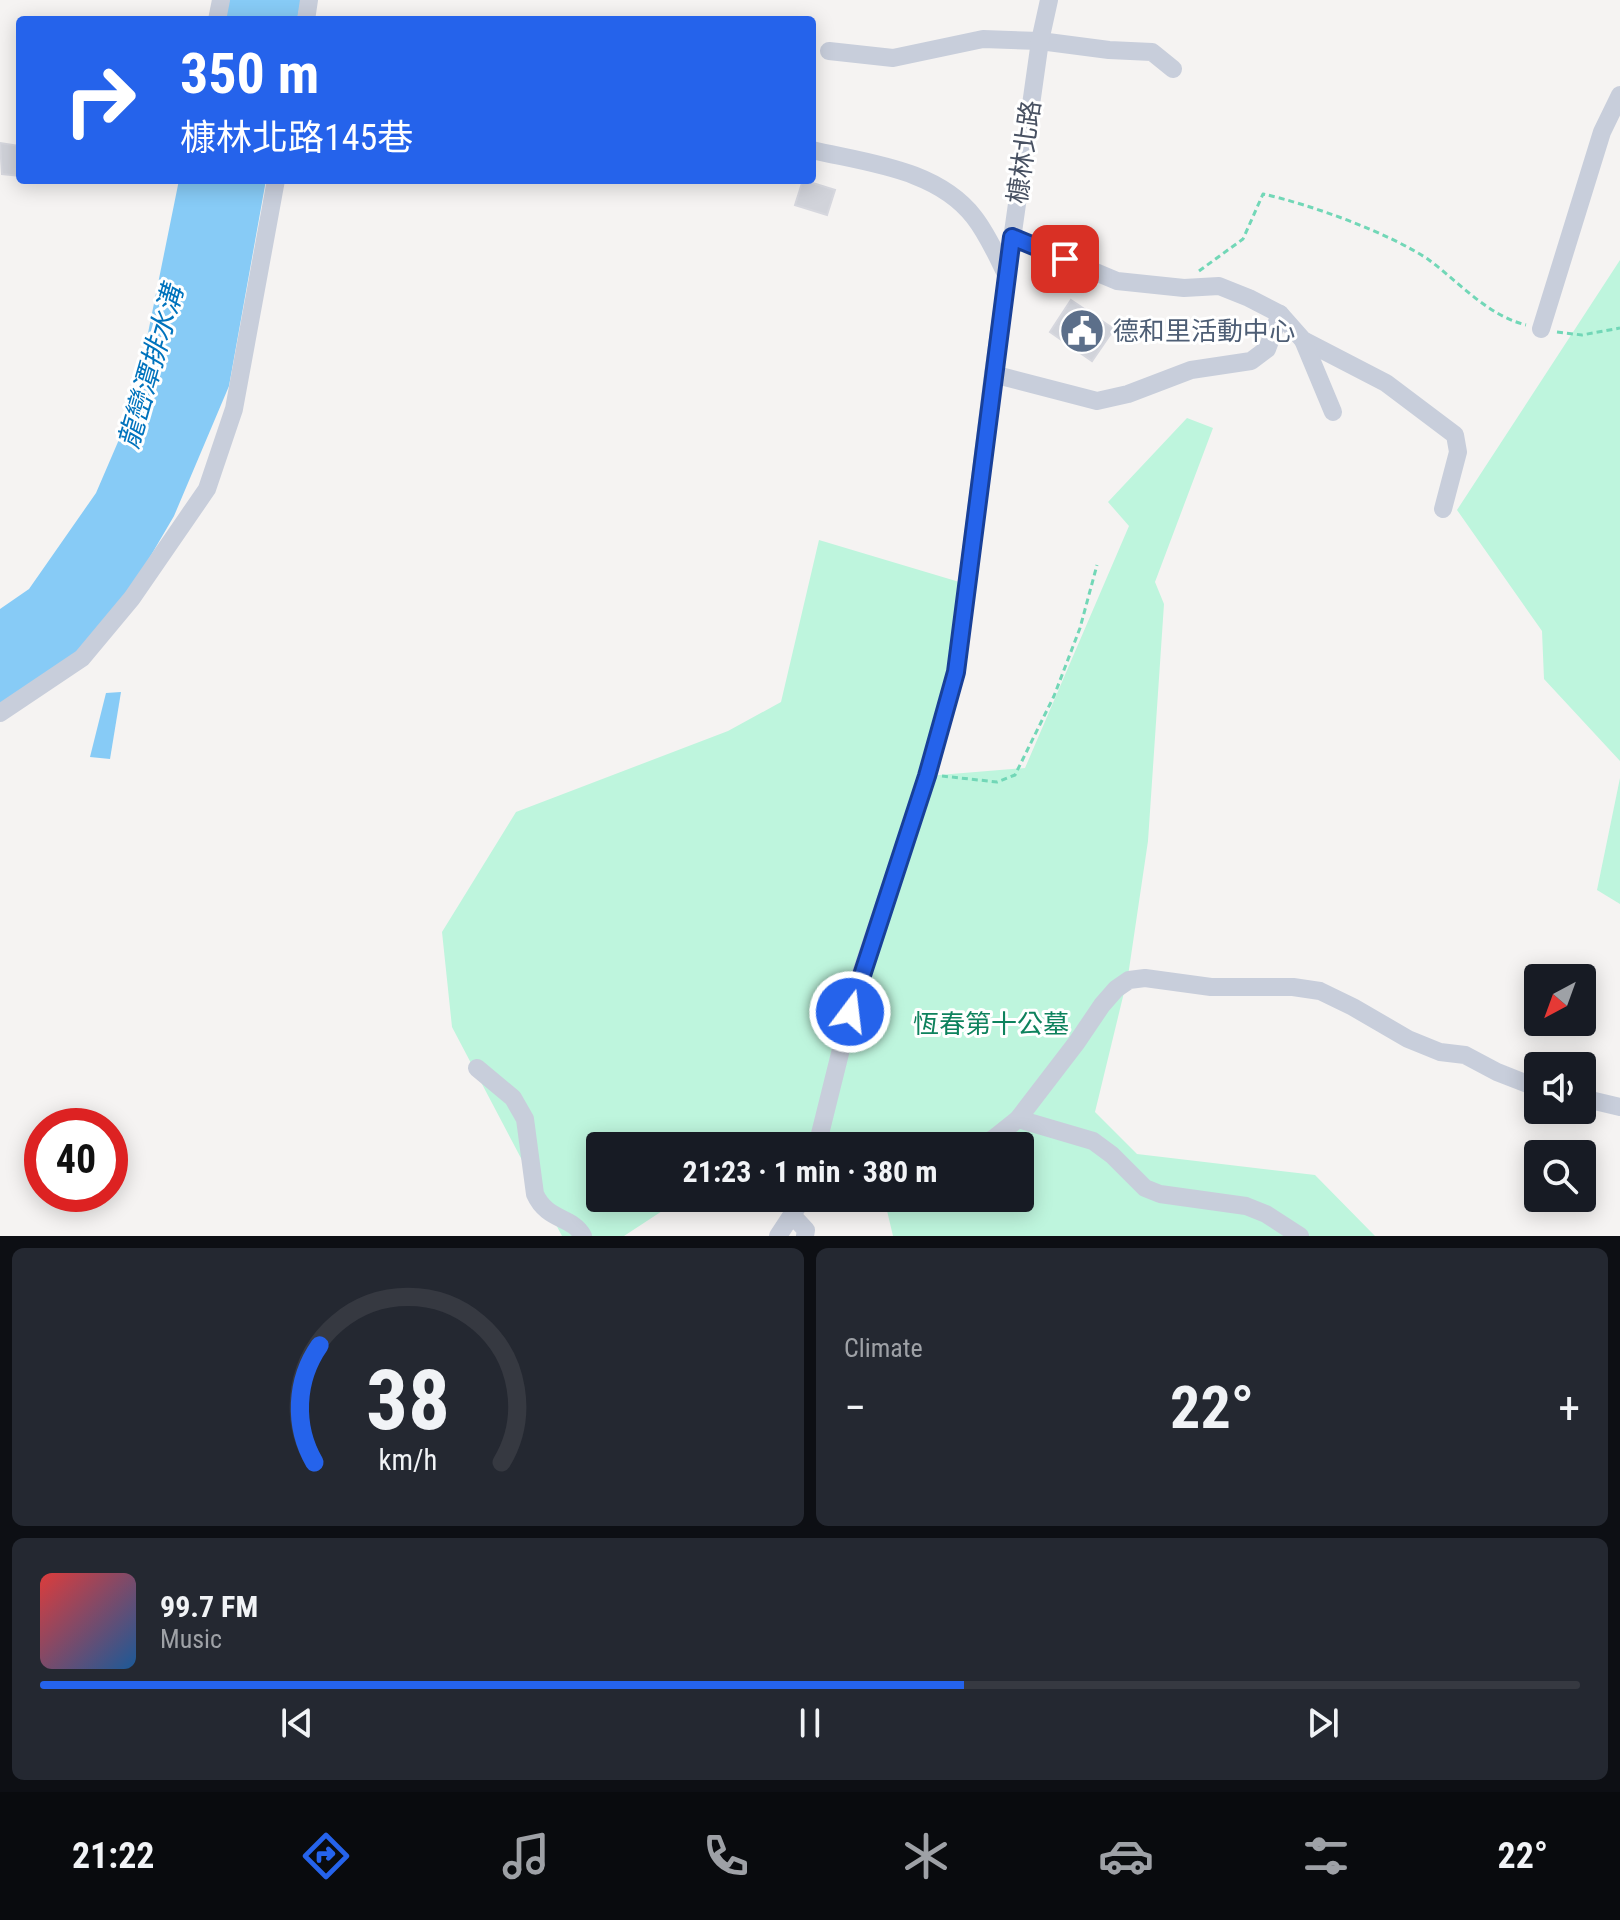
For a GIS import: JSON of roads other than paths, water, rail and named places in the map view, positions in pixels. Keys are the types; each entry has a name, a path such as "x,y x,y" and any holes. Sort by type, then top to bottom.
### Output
{"street":[{"name":"槺林北路","path":"820,1132 857,985 927,776 956,672 993,374 1040,41 1049,0"},
{"path":"829,51 893,58 983,39 1040,41 1152,52 1173,69"},
{"path":"1541,329 1602,132 1620,95"},
{"path":"816,151 912,174 955,198 973,215 1007,276"},
{"path":"0,713 82,658 132,598 207,489 234,409 275,184"},
{"path":"1012,237 1117,281 1184,288 1219,286 1280,314 1303,340 1333,412"},
{"path":"993,374 1097,401 1128,394 1191,370 1251,361 1267,349 1280,314"},
{"path":"1303,340 1386,383 1455,435 1458,452 1443,509"},
{"path":"1002,1132 1018,1119 1116,989 1129,980 1145,978 1211,987 1293,987 1320,991 1408,1039 1440,1052 1465,1055 1524,1083"},
{"path":"477,1068 513,1098 525,1119 535,1194 540,1205 579,1229 583,1236"},
{"path":"1596,1101 1620,1107"},
{"path":"1018,1119 1093,1141 1145,1188 1160,1194 1246,1206 1266,1214 1300,1236"},
{"path":"778,1236 795,1212"},
{"path":"793,1216 806,1230 805,1236"}],"water":[{"path":"214,0 301,0 298,16 211,16"},
{"name":"龍巒潭排水溝","path":"178,184 265,184 229,386 174,516 133,586 94,635 61,668 0,705 0,609 29,589 96,493 133,407"},
{"path":"121,692 110,759 90,757 106,693"}],"place":[{"name":"德和里活動中心","path":"1082,331"}],"park label":[{"name":"恆春第十公墓","path":"991,1024"}]}
